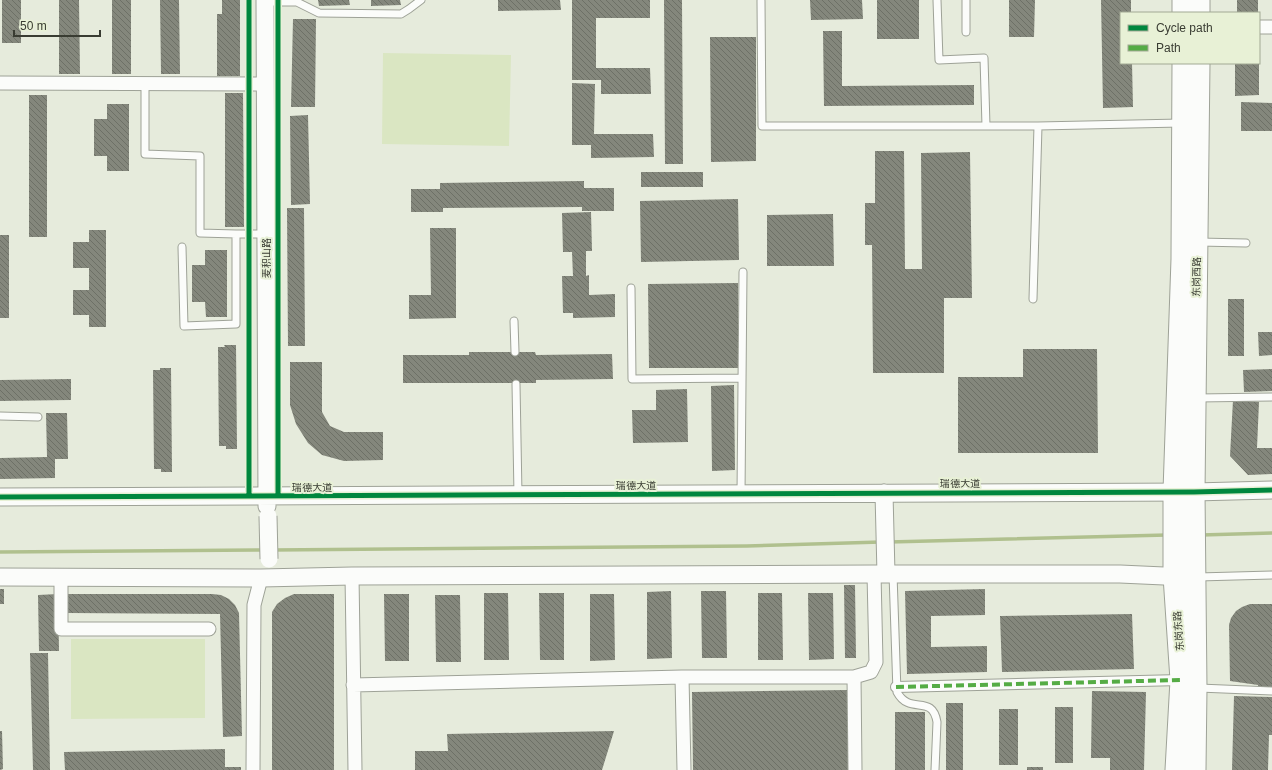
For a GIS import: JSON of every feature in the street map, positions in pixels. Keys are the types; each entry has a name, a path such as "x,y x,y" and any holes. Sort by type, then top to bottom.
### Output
{"main road":[{"path":"1183,0 1183,12"},
{"path":"1199,0 1199,12"},
{"name":"东岗西路","path":"1183,64 1182,259 1184,491"},
{"name":"东岗西路","path":"1184,491 1195,398 1199,64"},
{"name":"东岗东路","path":"1184,491 1184,514 1174,566 1189,684 1195,770"},
{"name":"东岗东路","path":"1176,770 1189,684 1195,570 1184,514"}],"street":[{"name":"麦积山路","path":"262,578 269,559 267,496 265,1"},
{"path":"1260,27 1272,27"},
{"path":"0,83 265,84"},
{"name":"瑞德大道","path":"0,497 1272,490"},
{"path":"353,685 682,678 854,677 871,672 876,662 885,570 884,493"},
{"path":"0,578 262,578 885,570 1120,574 1174,566 1195,570"},
{"path":"352,576 355,770"},
{"path":"61,577 61,629 209,629"},
{"path":"253,770 254,605 262,578"},
{"path":"854,677 855,770"},
{"path":"682,678 684,770"},
{"path":"896,687 1189,684"}],"lane":[{"path":"265,1 297,2 319,14 401,14 409,10 421,0"},
{"path":"937,0 939,60 984,58 986,126"},
{"path":"966,0 966,32"},
{"path":"761,1 762,126 1038,126 1183,123"},
{"path":"145,84 145,154 200,156 200,234 266,234"},
{"path":"1033,299 1038,126"},
{"path":"182,247 184,326 236,324 236,234"},
{"path":"1197,242 1246,243"},
{"path":"741,494 742,272"},
{"path":"631,288 632,379 742,378"},
{"path":"514,321 515,352"},
{"path":"516,384 518,495"},
{"path":"1195,398 1272,397"},
{"path":"0,416 38,416"},
{"path":"885,570 897,692 904,702 930,708 936,717 935,770"},
{"path":"1195,570 1272,575"},
{"path":"1189,684 1272,690"}],"green space":[{"path":"383,53 511,55 509,146 382,144"},
{"path":"71,639 205,639 205,718 71,719"}],"building":[{"path":"2,0 21,0 21,43 2,43"},
{"path":"59,0 79,0 80,74 59,74"},
{"path":"112,0 131,0 131,74 112,74"},
{"path":"160,0 179,0 180,74 161,74"},
{"path":"222,0 240,0 240,76 217,76 217,14 222,14"},
{"path":"318,0 349,0 350,5 319,6"},
{"path":"371,0 400,0 401,5 371,6"},
{"path":"498,0 560,0 561,10 498,11"},
{"path":"572,0 650,0 650,18 596,18 596,68 650,68 651,94 601,94 601,80 572,80"},
{"path":"664,0 682,0 683,164 665,164"},
{"path":"810,0 862,0 863,19 811,20"},
{"path":"877,0 919,0 919,39 877,39"},
{"path":"1009,0 1035,0 1034,37 1009,37"},
{"path":"1101,0 1131,0 1131,12 1120,12 1120,64 1132,64 1133,107 1103,108"},
{"path":"1237,0 1258,0 1258,12 1237,12"},
{"path":"293,19 316,19 315,107 291,107"},
{"path":"823,31 842,31 842,86 974,85 974,105 824,106"},
{"path":"710,37 756,37 756,161 711,162"},
{"path":"1235,64 1259,64 1259,95 1235,96"},
{"path":"572,83 595,84 594,134 653,134 654,157 591,158 591,145 572,145"},
{"path":"225,93 243,93 244,227 225,227"},
{"path":"29,95 47,95 47,237 29,237"},
{"path":"1241,102 1272,103 1272,131 1241,131"},
{"path":"107,104 129,104 129,171 107,171 107,156 94,156 94,119 107,119"},
{"path":"308,115 310,204 291,205 290,116"},
{"path":"875,151 904,151 905,269 922,269 921,153 970,152 972,298 944,298 944,373 873,373 872,245 865,245 865,203 875,203"},
{"path":"641,172 703,172 703,187 641,187"},
{"path":"584,181 584,188 614,188 614,211 582,211 582,207 443,208 443,212 411,212 411,189 440,189 440,183"},
{"path":"738,199 739,260 641,262 640,201"},
{"path":"287,208 304,208 305,346 288,346"},
{"path":"591,212 592,251 586,251 586,276 589,275 589,295 615,294 615,317 573,318 573,313 563,313 562,276 573,276 572,252 563,252 562,213"},
{"path":"833,214 834,266 767,266 767,215"},
{"path":"430,228 456,228 456,318 409,319 409,295 431,295"},
{"path":"89,230 106,230 106,327 89,327 89,315 73,315 73,290 89,290 89,268 73,268 73,242 89,242"},
{"path":"0,235 9,235 9,318 0,318"},
{"path":"205,250 227,250 227,317 206,317 205,302 192,302 192,265 205,265"},
{"path":"738,283 738,368 649,368 648,284"},
{"path":"1228,299 1244,299 1244,356 1228,356"},
{"path":"1258,332 1272,332 1272,355 1259,356"},
{"path":"224,345 236,345 237,449 226,449 226,446 219,446 218,347 225,347"},
{"path":"1023,349 1097,349 1098,453 958,453 958,377 1023,377"},
{"path":"469,352 535,352 536,355 612,354 613,379 536,380 536,383 403,383 403,355 469,355"},
{"path":"290,362 322,362 322,412 330,426 344,432 383,432 383,460 344,461 322,455 308,443 296,424 290,405"},
{"path":"160,368 171,368 172,472 161,472 161,469 154,469 153,370 160,370"},
{"path":"1272,369 1272,391 1244,392 1243,370"},
{"path":"71,379 71,400 0,401 0,380"},
{"path":"734,385 735,470 712,471 711,386"},
{"path":"687,389 688,442 633,443 632,410 656,410 656,390"},
{"path":"1233,400 1259,402 1257,448 1272,448 1272,474 1248,475 1230,456"},
{"path":"46,413 67,413 68,459 55,459 55,478 0,479 0,458 47,457"},
{"path":"844,585 855,585 856,658 845,658"},
{"path":"0,589 4,589 4,604 0,604"},
{"path":"985,589 985,615 931,616 931,647 987,646 987,672 907,674 905,591"},
{"path":"671,591 672,658 647,659 647,592"},
{"path":"701,591 726,591 727,658 702,658"},
{"path":"484,593 508,593 509,660 484,660"},
{"path":"539,593 564,593 564,660 540,660"},
{"path":"758,593 782,593 783,660 758,660"},
{"path":"808,593 833,593 834,659 809,660"},
{"path":"58,594 59,651 39,651 38,595"},
{"path":"67,594 212,594 221,595 229,599 235,605 239,613 242,736 223,737 220,614 67,613"},
{"path":"294,594 334,594 334,770 272,770 272,612 277,604"},
{"path":"384,594 409,594 409,661 385,661"},
{"path":"590,594 614,594 615,660 590,661"},
{"path":"435,595 460,595 461,662 436,662"},
{"path":"1250,604 1272,604 1272,688 1258,688 1258,685 1230,681 1229,625 1231,618 1236,611"},
{"path":"1132,614 1134,669 1002,672 1000,616"},
{"path":"30,653 48,653 50,770 33,770"},
{"path":"848,690 849,770 693,770 692,692"},
{"path":"1092,691 1146,692 1144,770 1110,770 1110,758 1091,758"},
{"path":"1234,696 1272,697 1272,735 1269,735 1268,770 1232,770"},
{"path":"946,703 963,703 963,770 946,770"},
{"path":"1055,707 1073,707 1073,763 1055,763"},
{"path":"999,709 1018,709 1018,765 999,765"},
{"path":"895,712 925,712 925,770 895,770"},
{"path":"0,731 2,731 3,769 0,770"},
{"path":"614,731 602,770 415,770 415,751 448,751 447,734"},
{"path":"225,749 225,767 241,767 241,770 65,770 64,752"},
{"path":"1027,767 1043,767 1043,770 1027,770"}],"waterway":[{"path":"1201,535 1272,533"},
{"path":"889,542 1167,535"},
{"path":"273,550 747,546 881,542"},
{"path":"0,552 265,550"}],"marked path":[{"path":"896,687 1181,680"}],"cycle path":[{"path":"249,0 249,496"},
{"path":"278,0 278,496"},
{"path":"0,497 1194,492 1272,490"}]}
